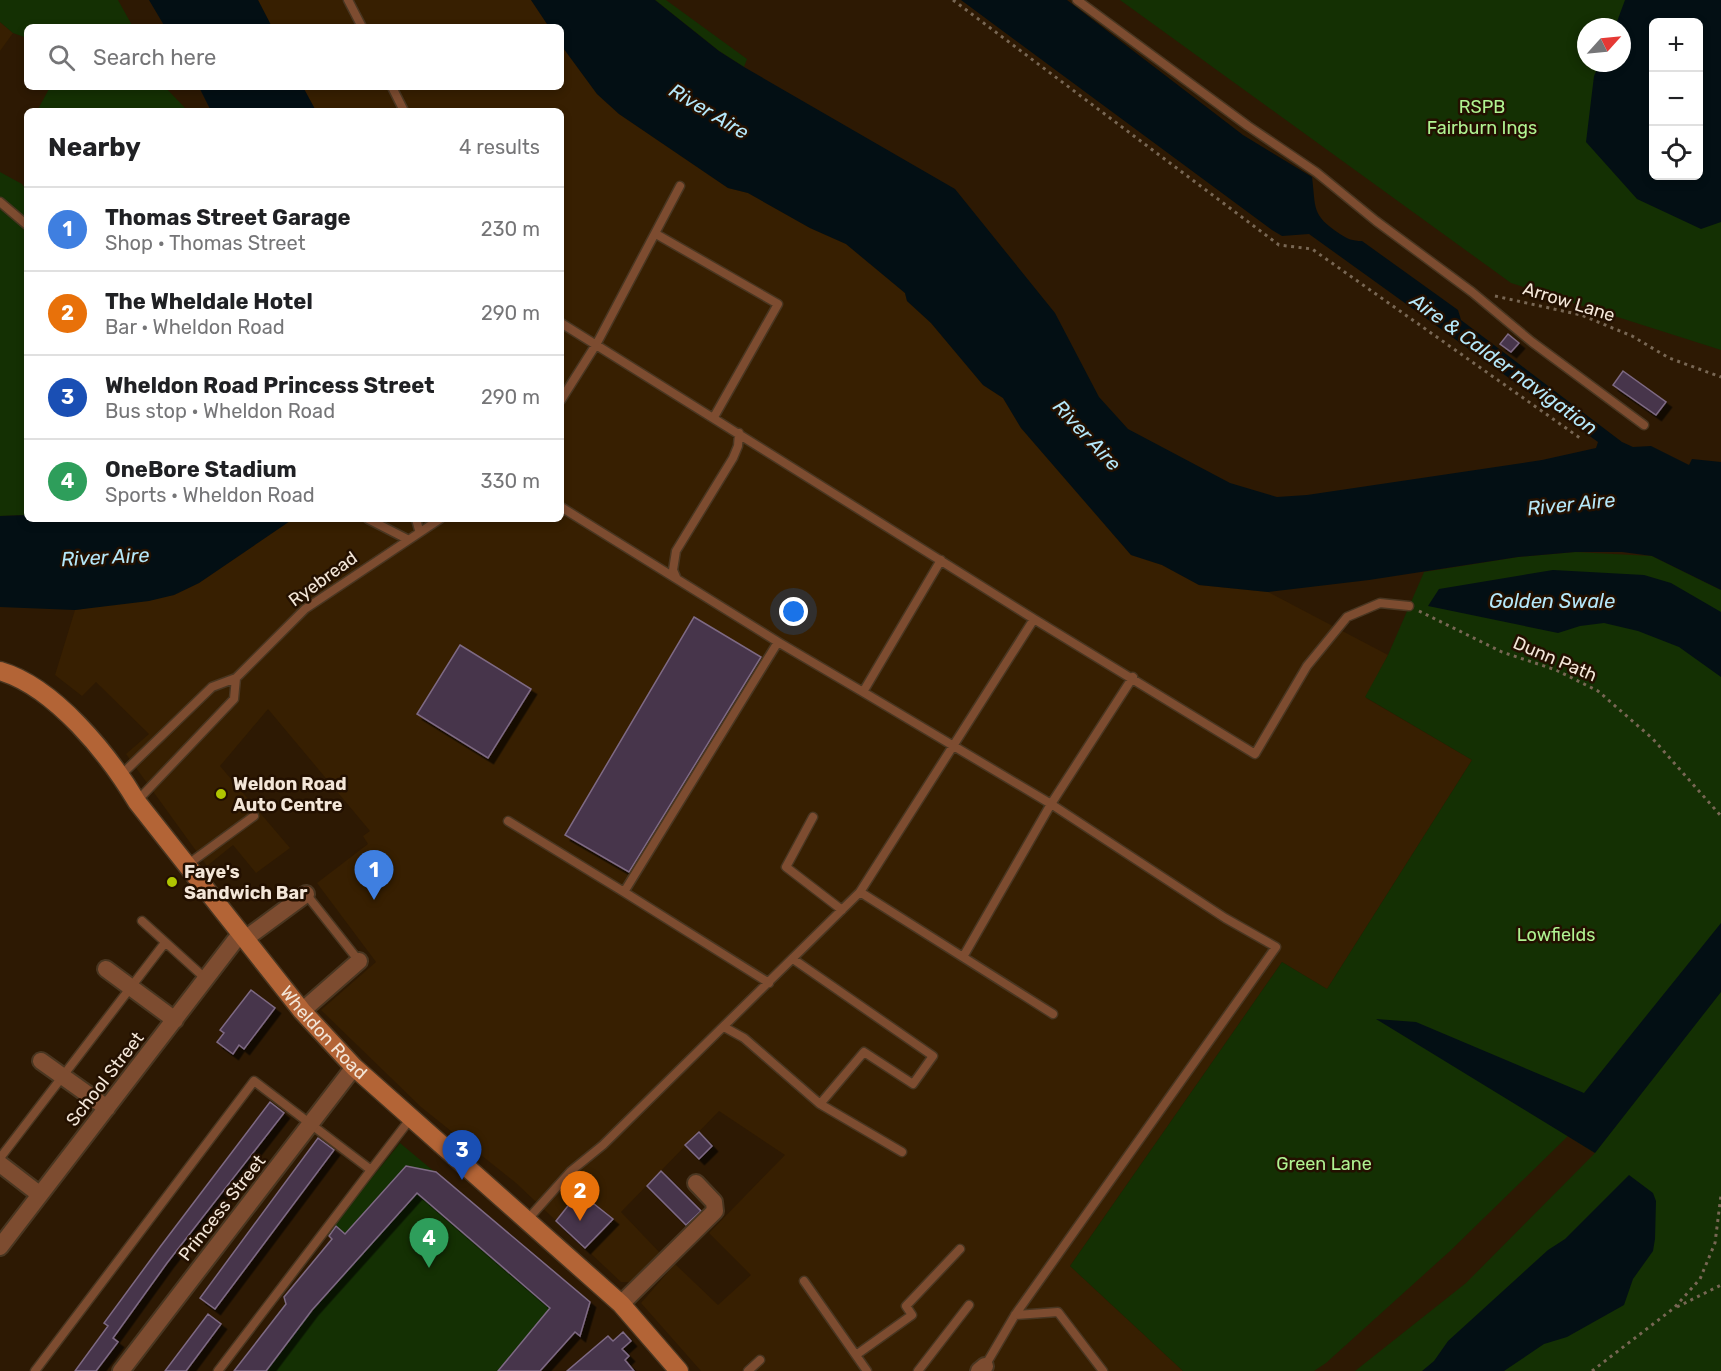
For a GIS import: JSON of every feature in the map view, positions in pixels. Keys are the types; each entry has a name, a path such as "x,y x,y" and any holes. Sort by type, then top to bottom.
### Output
{"street":[{"name":"Wheldon Road","path":"0,671 41,693 76,723 121,775 137,802 302,1011 354,1067 528,1219 621,1304 679,1371"},
{"name":"School Street","path":"0,1247 206,980 243,937 306,894"},
{"path":"302,1011 359,961"},
{"path":"106,969 175,1020"},
{"path":"41,1061 107,1108"},
{"name":"Princess Street","path":"121,1371 354,1067"},
{"path":"0,1164 39,1194"},
{"path":"621,1304 716,1211 714,1202 696,1183"}],"lane":[{"path":"348,0 360,24"},
{"path":"1077,0 1248,126 1316,172 1376,221 1472,292 1532,342 1644,425"},
{"path":"394,90 402,108"},
{"path":"564,395 597,343 680,186"},
{"path":"0,202 24,222"},
{"path":"656,234 778,304 714,417"},
{"path":"564,325 597,343 1034,619 1133,677 1255,754 1307,666 1347,617 1380,603 1409,606"},
{"path":"676,577 674,570 676,551 733,458 738,446 739,433"},
{"path":"564,509 778,642 1051,804 1225,918 1276,947 1015,1315 982,1369"},
{"path":"374,522 407,538"},
{"path":"417,522 419,530"},
{"name":"Ryebread","path":"121,775 212,687 236,678 305,609 407,538 434,522"},
{"path":"862,692 941,560"},
{"path":"528,1219 572,1171 603,1145 860,892 1034,619"},
{"path":"624,892 778,642"},
{"path":"963,957 1051,804 1133,677"},
{"name":"Ryebread","path":"137,802 234,699 236,678"},
{"path":"187,865 254,816"},
{"path":"813,817 786,867 842,910"},
{"path":"508,821 768,983"},
{"path":"860,892 1053,1014"},
{"path":"306,894 359,961"},
{"path":"142,921 164,944 206,980"},
{"path":"0,1158 164,944"},
{"path":"793,959 933,1056 913,1084 864,1052 820,1104"},
{"path":"724,1027 744,1038 820,1104 902,1152"},
{"path":"35,1371 254,1081 371,1170"},
{"path":"218,1371 412,1117"},
{"path":"856,1355 912,1315 906,1306 960,1248"},
{"path":"804,1281 867,1371"},
{"path":"918,1371 969,1305"},
{"path":"1015,1315 1058,1312 1103,1371"},
{"path":"748,1371 760,1360"}],"path":[{"path":"953,0 1279,245 1312,249 1580,438"},
{"name":"Arrow Lane","path":"1472,292 1581,315 1632,336 1669,358 1721,377"},
{"name":"Dunn Path","path":"1409,606 1502,652 1556,670 1598,691 1653,739 1721,816"},
{"path":"1592,1371 1674,1308 1700,1279 1715,1243 1721,1195"},
{"path":"1674,1308 1721,1285"}],"shaded area":[{"path":"258,0 531,0 547,24 270,24"},
{"path":"0,22 13,33 0,51"},
{"path":"564,49 597,94 619,114 728,188 748,193 810,228 846,244 905,293 907,301 931,323 983,385 1003,398 1021,428 1131,555 1162,565 1199,585 1268,592 1388,655 1366,698 1472,760 1327,989 1282,962 1070,1266 1183,1371 701,1371 641,1303 675,1264 718,1305 751,1275 709,1233 785,1155 719,1111 621,1212 660,1253 632,1282 621,1282 516,1183 421,1107 321,1010 376,962 317,883 368,844 363,836 370,831 268,709 220,766 290,848 256,873 233,845 207,866 126,754 149,734 96,682 82,696 55,675 75,610 174,595 199,583 289,522 564,522 564,108 314,108 305,90 564,90"}],"green space":[{"path":"0,0 118,0 131,24 24,24 24,37 13,33 0,22"},
{"path":"655,0 666,0 747,59 744,67 719,51"},
{"name":"RSPB Fairburn Ings","path":"1120,0 1721,0 1721,350 1511,283"},
{"path":"48,90 168,90 185,108 39,108"},
{"path":"0,172 24,187 24,515 0,516"},
{"path":"1575,552 1652,556 1721,590 1721,1371 1355,1371 1466,1283 1595,1153 1568,1136 1450,1251 1326,1363 1314,1371 1183,1371 1070,1266 1282,962 1327,989 1472,760 1365,697 1388,655 1424,572 1518,557"},
{"path":"400,1143 590,1302 580,1336 575,1332 540,1371 235,1371 285,1304 284,1297 332,1239 327,1233"}],"water":[{"path":"149,0 258,0 270,24 163,24"},
{"path":"531,0 655,0 719,51 744,67 955,189 1055,313 1099,397 1128,429 1230,483 1277,497 1307,495 1542,460 1596,448 1598,442 1309,234 1282,236 1272,230 961,0 1067,0 1243,135 1312,177 1315,204 1319,216 1331,227 1348,238 1362,241 1458,310 1461,320 1622,442 1633,447 1651,446 1689,465 1692,459 1721,462 1721,590 1652,556 1622,552 1575,552 1518,557 1369,580 1268,592 1199,585 1162,565 1131,555 1021,428 1003,398 983,385 931,323 907,301 905,293 846,244 810,228 748,193 728,188 619,114 597,94 564,49 564,24 547,24"},
{"path":"1625,0 1721,0 1721,222 1701,229 1637,199 1586,142 1596,72 1631,72 1631,18 1618,18"},
{"path":"200,90 305,90 314,108 210,108"},
{"name":"River Aire","path":"24,515 24,522 289,522 199,583 174,595 149,601 75,610 0,607 0,516"},
{"name":"Golden Swale","path":"1553,570 1644,575 1671,583 1721,612 1721,677 1679,647 1638,631 1604,623 1580,626 1558,633 1428,606 1439,589"},
{"path":"1721,923 1721,992 1595,1153 1376,1019 1416,1022 1584,1093"},
{"path":"1629,1175 1653,1193 1656,1201 1655,1239 1653,1251 1633,1279 1624,1305 1567,1337 1544,1344 1504,1371 1422,1371 1434,1361 1448,1341 1548,1250 1565,1239"}],"building":[{"path":"1508,334 1519,343 1511,352 1500,344"},
{"path":"1623,371 1666,402 1656,415 1613,385"},
{"path":"694,617 761,657 629,872 565,835"},
{"path":"460,645 531,689 488,758 417,714"},
{"path":"251,990 275,1008 244,1049 239,1045 233,1054 217,1042 224,1033 220,1030"},
{"path":"270,1102 284,1113 167,1263 113,1338 118,1342 96,1371 75,1371 108,1326 104,1323"},
{"path":"699,1132 712,1146 699,1159 685,1145"},
{"path":"318,1138 334,1150 215,1309 200,1298"},
{"path":"406,1166 436,1172 590,1302 580,1336 575,1332 540,1371 498,1371 550,1308 417,1193 312,1310 266,1371 234,1371 286,1304 284,1297 332,1239 329,1236 336,1226 345,1234"},
{"path":"661,1171 701,1211 686,1225 647,1186"},
{"path":"579,1192 613,1219 585,1248 556,1221"},
{"path":"208,1314 221,1324 186,1371 165,1371"},
{"path":"623,1332 631,1341 622,1349 629,1356 625,1360 634,1371 567,1371 608,1336 613,1341"}],"place":[{"name":"Weldon Road Auto Centre","path":"221,794"},
{"name":"Faye's Sandwich Bar","path":"172,882"},
{"name":"Thomas Street Garage","path":"374,900"},
{"name":"Wheldon Road Princess Street","path":"462,1180"},
{"name":"The Wheldale Hotel","path":"580,1221"},
{"name":"OneBore Stadium","path":"429,1268"}],"water label":[{"name":"Aire & Calder navigation","path":"1504,364"}],"park label":[{"name":"Lowfields","path":"1556,935"},
{"name":"Green Lane","path":"1324,1164"}]}
